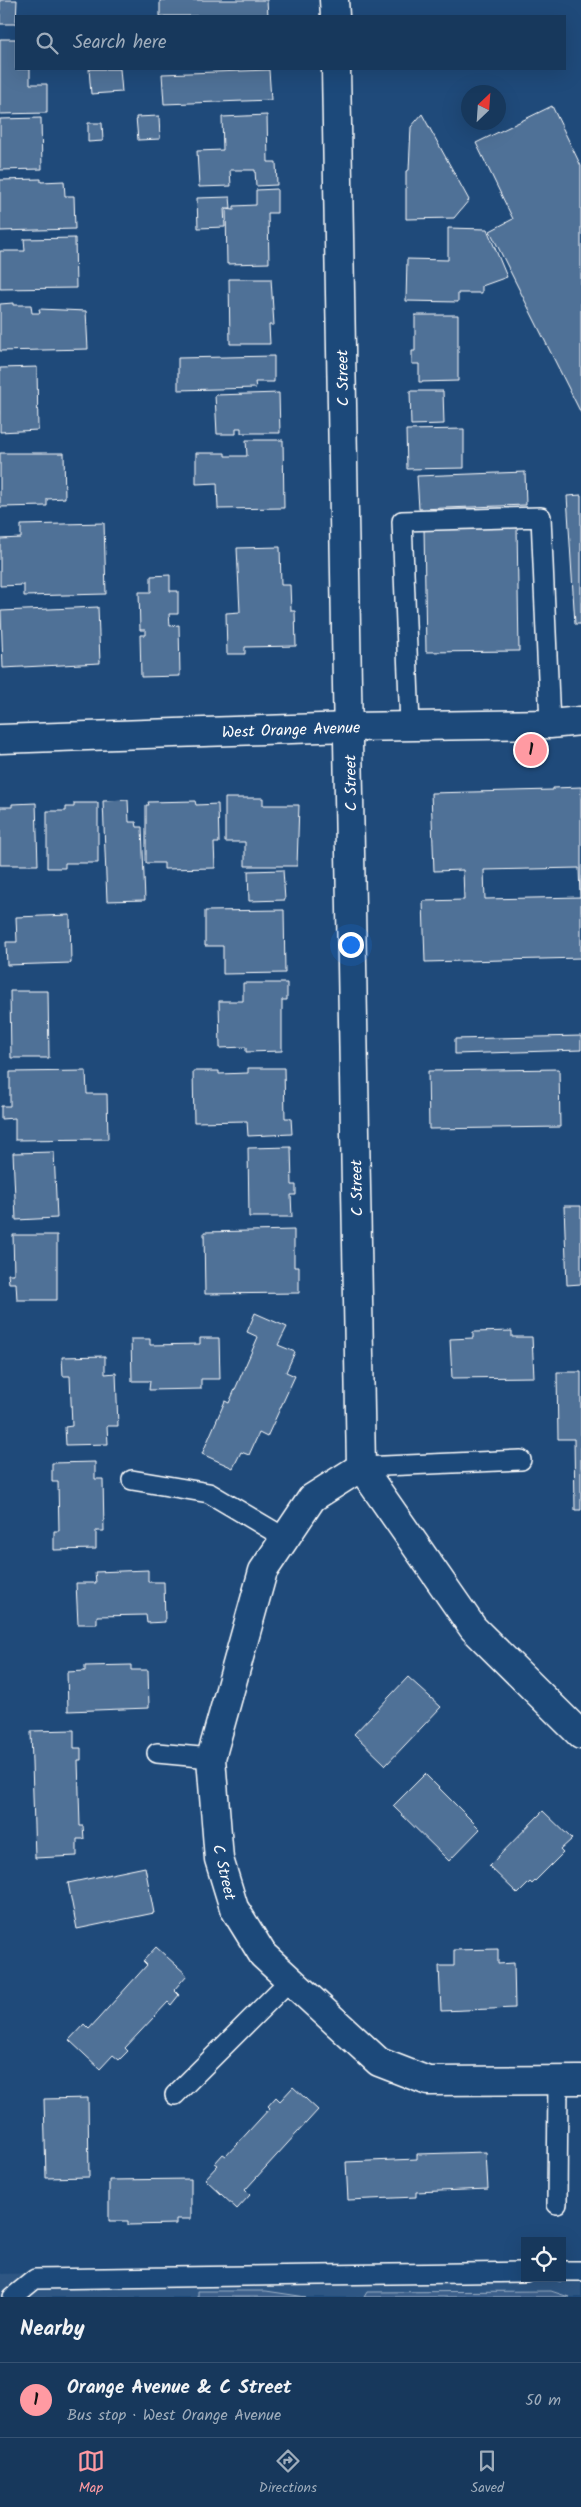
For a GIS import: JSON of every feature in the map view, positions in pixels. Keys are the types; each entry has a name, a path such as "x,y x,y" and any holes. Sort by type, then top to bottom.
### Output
{"street":[{"path":"334,0 335,15"},
{"name":"C Street","path":"336,70 361,1467 312,1498 263,1572 211,1758 218,1860 234,1908 263,1955 379,2062 428,2081 569,2080"},
{"name":"West Orange Avenue","path":"0,739 349,727 550,724 581,721"},
{"path":"361,1467 473,1628 581,1735"}],"lane":[{"path":"410,726 402,522 541,517 550,724"},
{"path":"361,1467 521,1460"},
{"path":"132,1480 209,1493 285,1538"},
{"path":"157,1754 211,1758"},
{"path":"175,2096 290,1980"},
{"path":"557,2204 569,2080"},
{"path":"566,2271 581,2271"},
{"path":"12,2297 35,2279 521,2272"}],"shaded area":[{"path":"581,2261 581,2297 0,2297 0,2274 521,2263 521,2282 566,2282 566,2262"},
{"path":"198,2291 266,2291 306,2297 198,2297"},
{"path":"551,2291 569,2297 364,2297 367,2292"}],"building":[{"path":"0,0 17,0 15,24 0,24"},
{"path":"160,0 267,0 268,15 160,15"},
{"path":"0,39 15,39 15,70 30,70 30,84 47,84 47,113 0,114"},
{"path":"89,70 120,70 122,92 91,94"},
{"path":"269,70 271,100 164,104 162,74"},
{"path":"552,106 581,166 581,413 490,231 513,219 476,143"},
{"path":"422,114 469,200 454,218 406,219 406,171 409,170 411,127"},
{"path":"267,115 268,162 276,162 277,185 256,186 255,170 230,170 231,186 199,187 197,151 223,150 222,117"},
{"path":"159,116 160,139 138,140 136,117"},
{"path":"41,118 42,169 0,170 0,119"},
{"path":"88,123 102,123 103,141 88,142"},
{"path":"41,179 41,182 64,181 65,196 74,196 75,229 0,231 0,180"},
{"path":"277,189 277,213 268,213 269,263 227,264 226,209 234,210 234,206 256,205 256,190"},
{"path":"230,197 231,208 224,208 225,227 198,228 197,198"},
{"path":"448,228 487,229 507,277 482,286 482,293 458,293 458,302 406,301 407,259 448,260"},
{"path":"75,238 76,288 0,289 0,251 25,251 24,239"},
{"path":"229,279 271,279 274,325 269,325 270,344 230,344"},
{"path":"13,303 13,305 31,305 32,313 40,313 39,309 86,311 88,349 0,351 0,304"},
{"path":"415,315 458,315 458,381 419,382 419,364 412,364 412,351 415,351"},
{"path":"274,356 274,382 255,382 256,388 178,390 178,358"},
{"path":"37,367 38,430 0,432 0,368"},
{"path":"410,391 443,391 444,424 411,425"},
{"path":"279,393 280,433 241,433 241,428 236,428 236,434 217,434 215,395"},
{"path":"464,429 464,468 407,469 406,430"},
{"path":"246,440 283,440 284,508 218,509 217,483 196,484 196,453 225,453 225,456 247,456"},
{"path":"0,453 64,453 65,498 47,499 47,506 0,507"},
{"path":"525,472 526,505 419,509 417,476"},
{"path":"581,495 581,624 575,624 567,496"},
{"path":"104,523 106,594 24,596 24,585 0,586 0,539 21,538 21,525"},
{"path":"517,526 519,651 426,652 424,528"},
{"path":"280,547 281,585 290,585 291,611 295,611 296,646 245,647 245,654 227,654 226,613 240,612 237,548"},
{"path":"170,575 170,591 178,591 178,614 169,614 170,626 179,625 180,676 141,677 140,635 146,635 146,630 140,630 139,592 151,592 151,576"},
{"path":"98,607 100,663 3,668 1,611"},
{"path":"581,787 581,958 425,962 423,901 464,900 463,870 434,871 431,793 553,790 553,788","holes":["579,868 580,897 485,899 484,870"]},
{"path":"225,798 263,798 263,805 299,805 297,866 245,866 245,842 225,842"},
{"path":"128,800 129,822 136,822 137,827 142,827 145,900 107,901 103,801"},
{"path":"195,801 196,805 218,804 219,843 214,843 215,868 164,869 164,863 146,863 146,805 149,805 148,802"},
{"path":"36,803 38,865 0,865 0,807 12,807 12,804"},
{"path":"74,803 98,803 98,863 65,863 65,868 47,868 47,811 66,811 66,807 74,807"},
{"path":"283,870 285,900 249,901 248,871"},
{"path":"284,910 285,973 223,974 223,946 205,946 205,911"},
{"path":"70,915 71,963 7,965 6,942 17,942 16,917"},
{"path":"243,983 287,983 287,1000 282,1000 282,1051 246,1052 246,1047 220,1048 219,1001 243,1001"},
{"path":"10,991 48,991 49,1058 11,1058"},
{"path":"581,1036 581,1050 455,1054 455,1039"},
{"path":"248,1068 284,1068 285,1118 291,1118 292,1134 248,1136 247,1121 194,1122 193,1071 219,1071 219,1074 248,1073"},
{"path":"559,1069 560,1127 429,1129 428,1071"},
{"path":"86,1071 87,1094 107,1094 108,1139 15,1140 15,1118 1,1119 1,1106 10,1106 10,1072"},
{"path":"291,1147 292,1185 296,1185 296,1195 291,1195 292,1217 249,1217 248,1148"},
{"path":"54,1152 57,1218 16,1220 13,1153"},
{"path":"564,1206 581,1206 581,1284 567,1285"},
{"path":"294,1230 294,1267 299,1267 299,1293 205,1294 204,1232"},
{"path":"13,1235 57,1235 57,1300 17,1300 16,1283 9,1283 8,1274 14,1274"},
{"path":"255,1313 287,1327 278,1345 295,1352 286,1372 295,1376 267,1437 259,1433 249,1455 241,1452 233,1468 202,1454 225,1401 229,1403 258,1337 247,1332"},
{"path":"512,1331 512,1337 532,1337 534,1377 452,1378 450,1339 473,1338 473,1332"},
{"path":"200,1338 219,1338 220,1379 201,1379 201,1389 149,1390 150,1381 132,1381 131,1339 150,1339 150,1345 200,1344"},
{"path":"105,1356 105,1374 116,1373 118,1426 107,1426 108,1444 66,1445 65,1427 72,1426 70,1376 63,1376 62,1357"},
{"path":"557,1372 581,1372 581,1510 575,1510 574,1439 558,1439"},
{"path":"95,1462 95,1479 103,1479 104,1531 96,1531 96,1549 54,1550 54,1531 59,1531 58,1482 52,1482 52,1463"},
{"path":"148,1570 148,1582 164,1582 165,1622 147,1623 146,1615 97,1616 97,1624 78,1624 76,1583 96,1583 95,1572"},
{"path":"131,1665 131,1670 148,1670 149,1708 68,1711 67,1672 85,1671 85,1666"},
{"path":"408,1677 441,1707 386,1765 354,1734"},
{"path":"74,1730 74,1748 81,1748 81,1760 78,1760 80,1826 83,1826 84,1839 77,1839 77,1856 35,1858 31,1731"},
{"path":"425,1774 480,1829 449,1861 393,1806"},
{"path":"543,1811 572,1839 560,1850 563,1853 532,1884 530,1882 518,1894 489,1866"},
{"path":"145,1867 154,1913 77,1929 68,1883"},
{"path":"156,1947 187,1975 174,1990 179,1995 171,2005 168,2002 125,2048 128,2051 119,2060 113,2055 100,2069 69,2040 84,2024 89,2029 147,1965 143,1961"},
{"path":"498,1949 498,1964 514,1963 515,2008 441,2011 439,1966 454,1966 454,1950"},
{"path":"293,2087 318,2110 245,2190 250,2195 237,2209 205,2179 218,2165 215,2163 223,2154 226,2156 270,2108 268,2106 276,2097 280,2101"},
{"path":"88,2098 89,2177 46,2178 44,2099"},
{"path":"486,2152 488,2189 416,2192 416,2197 348,2200 346,2162 417,2159 417,2154"},
{"path":"191,2179 191,2219 176,2219 176,2224 128,2225 128,2221 109,2221 109,2180"}],"place":[{"name":"Orange Avenue & C Street","path":"531,750"}]}
